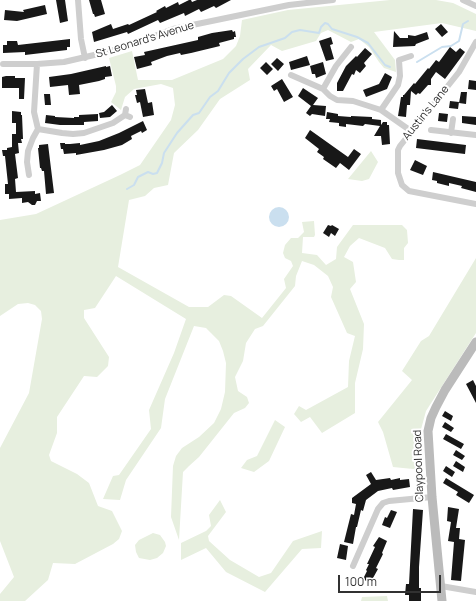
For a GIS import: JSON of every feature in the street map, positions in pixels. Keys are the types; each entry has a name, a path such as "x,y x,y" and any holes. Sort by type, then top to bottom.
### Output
{"street":[{"path":"78,0 85,58"},
{"name":"St Leonard's Avenue","path":"3,64 37,64 64,62 85,58 131,45 173,29 288,2 333,0"},
{"path":"463,0 476,6"},
{"name":"Austin's Lane","path":"476,42 473,56 411,131 398,150 398,173 402,185 409,191 476,204"},
{"path":"322,89 336,66 351,47"},
{"path":"381,110 398,85 400,76 399,60 411,56"},
{"path":"29,176 27,162 28,151 38,129 34,112 37,64"},
{"path":"291,75 322,89 337,100 353,101 381,110 411,131"},
{"path":"298,86 300,79"},
{"path":"38,129 73,134 84,133 113,123 127,114"},
{"path":"451,132 453,119"},
{"path":"431,130 476,135"},
{"name":"Claypool Road","path":"442,601 432,497 428,431 431,418 445,390 476,342"},
{"path":"353,566 378,509 383,503 389,501 432,497"},
{"path":"441,586 476,592"}],"green space":[{"path":"390,0 436,0 453,3 476,14 476,31 442,23 374,32 395,60 396,72 384,68 369,47 359,39 351,42 328,30 321,33 316,41 282,51 271,45 248,69 250,80 220,99 198,130 174,153 168,185 154,188 145,196 129,200 118,267 189,307 208,307 224,295 231,296 262,318 286,288 284,279 293,266 291,261 285,258 283,253 285,245 291,238 298,238 304,232 302,222 314,221 315,235 314,237 303,237 302,253 317,255 326,265 336,259 337,247 353,225 402,225 407,230 408,243 404,248 404,260 392,259 385,248 359,238 350,246 344,257 353,262 356,282 350,289 364,324 363,349 355,383 355,413 322,433 310,417 301,422 294,414 299,406 306,410 348,387 349,361 355,336 347,333 331,297 333,287 328,276 314,265 302,261 296,276 295,286 263,326 255,329 246,343 243,361 235,377 238,391 247,397 249,403 245,408 234,413 199,457 183,472 179,540 171,517 173,466 176,456 182,448 199,437 214,423 221,409 225,392 226,363 223,351 219,341 206,328 194,326 165,399 161,428 126,480 120,500 103,499 113,476 119,475 151,429 149,410 174,353 186,319 116,276 95,308 84,310 84,318 109,357 108,366 97,377 84,376 57,417 57,433 49,455 51,461 77,474 89,483 98,506 112,511 122,531 119,539 113,544 75,564 53,563 48,580 25,601 0,601 0,594 14,577 0,541 0,448 29,393 42,319 41,311 35,305 28,303 18,304 0,316 0,220 36,214 140,165 171,120 175,105 173,88 161,84 134,89 125,97 121,110 111,102 116,92 116,86 109,58 132,51 138,80 172,80 223,59 236,46 240,36 242,20 288,10"},
{"path":"371,151 378,162 369,179 362,181 348,179"},
{"path":"476,258 476,333 426,411 420,433 423,470 393,467 383,432 378,422 412,380 402,371 421,341 429,336"},
{"path":"275,420 285,427 269,461 254,472 241,468 247,460 257,456"},
{"path":"220,500 226,512 208,536 209,541 230,560 259,577 271,573 293,541 322,531 321,548 302,549 265,592 226,572 206,548 181,560 181,543 206,531 211,526 209,515"},
{"path":"153,533 160,535 165,542 166,546 163,553 157,558 150,560 139,558 135,545 139,540"},
{"path":"387,596 388,601 361,601 362,597"}],"water":[{"path":"275,207 283,207 289,213 289,221 283,227 275,227 269,221 269,213"}],"building":[{"path":"56,0 65,0 68,21 60,23"},
{"path":"89,0 101,0 105,14 95,17"},
{"path":"189,0 192,2 197,0 231,0 216,8 214,6 201,12 199,9 185,16 184,13 160,23 158,20 128,34 127,32 94,42 92,32 111,24 113,29 128,24 129,25 157,12 156,11 165,6 166,8 178,2 179,5"},
{"path":"45,5 47,14 17,21 4,20 5,10 24,12 23,10"},
{"path":"441,24 448,32 442,37 435,29"},
{"path":"232,30 233,32 235,31 236,37 234,37 234,39 219,43 220,46 181,55 180,53 167,56 151,62 152,65 137,69 134,57 145,55 144,52 198,40 198,37 212,33"},
{"path":"394,31 400,38 408,38 408,35 415,36 427,32 429,39 416,44 415,46 393,47"},
{"path":"331,37 333,44 330,45 334,59 326,61 319,41"},
{"path":"70,39 70,47 67,47 67,50 25,55 25,52 3,53 3,45 7,45 7,41 17,41 18,45"},
{"path":"450,47 456,52 460,48 465,52 445,79 436,72 431,79 431,85 428,85 420,94 418,93 416,95 411,91 410,105 407,105 406,117 398,116 401,97 403,97 403,95 436,60 439,62"},
{"path":"365,48 372,54 364,63 366,66 360,73 356,70 354,75 352,74 343,91 337,91 337,83 346,66"},
{"path":"307,56 310,65 291,70 289,62"},
{"path":"277,58 284,64 278,71 271,64"},
{"path":"266,62 273,69 267,75 260,68"},
{"path":"323,62 326,74 316,78 315,74 312,74 310,66"},
{"path":"110,66 112,76 105,77 105,79 99,81 79,85 80,94 69,95 68,85 50,87 49,77 71,74"},
{"path":"385,73 392,77 387,89 366,97 363,90 379,84"},
{"path":"2,77 25,78 24,99 19,99 19,88 2,88"},
{"path":"282,79 293,97 284,102 277,89 274,91 271,86"},
{"path":"469,80 476,81 476,90 468,89"},
{"path":"303,88 318,98 313,105 326,106 325,116 312,114 310,116 306,113 311,106 298,96"},
{"path":"145,89 148,103 152,102 154,115 143,117 140,102 137,103 135,95 137,95 136,90"},
{"path":"461,92 467,92 466,104 459,103"},
{"path":"44,94 50,94 51,105 45,105"},
{"path":"450,101 459,102 458,109 449,108"},
{"path":"112,105 117,111 110,117 100,118 99,113 104,112"},
{"path":"12,111 21,112 22,115 23,139 21,139 22,143 18,143 19,153 15,154 18,178 15,179 16,192 35,191 35,194 40,193 41,201 37,201 35,205 28,202 22,203 22,198 9,199 9,194 5,194 5,184 8,184 5,156 3,156 2,150 7,150 7,148 12,147 12,134 16,134 16,123 12,123"},
{"path":"327,112 338,114 338,116 372,117 372,119 381,120 381,125 383,122 387,122 387,125 389,125 390,144 382,145 381,136 374,136 380,126 346,124 346,127 339,126 339,123 329,122 330,119 326,119"},
{"path":"439,113 448,114 447,122 438,121"},
{"path":"98,114 98,121 84,122 84,125 60,125 45,123 46,115 74,118 79,117 79,115"},
{"path":"462,116 476,117 476,125 462,123"},
{"path":"143,121 147,130 131,136 132,139 122,145 76,155 76,153 64,154 63,149 61,149 60,143 80,143 80,145 99,141"},
{"path":"310,130 348,157 354,149 361,154 349,170 340,163 336,168 323,159 324,157 317,152 319,149 305,138"},
{"path":"417,139 466,145 465,154 416,148"},
{"path":"48,144 54,193 46,194 44,171 40,168 38,148 39,145"},
{"path":"415,160 427,166 423,175 410,170"},
{"path":"433,172 476,182 476,192 461,188 462,186 449,183 449,186 437,183 437,181 432,180"},
{"path":"328,225 332,225 339,229 335,236 331,233 329,237 323,233"},
{"path":"473,380 476,386 476,403 466,384"},
{"path":"445,411 453,416 451,421 442,416"},
{"path":"445,422 454,428 451,432 442,427"},
{"path":"446,434 464,444 461,449 443,439"},
{"path":"456,450 465,456 462,460 453,455"},
{"path":"456,461 465,467 463,472 453,466"},
{"path":"446,466 455,472 452,477 443,471"},
{"path":"371,472 376,480 390,478 391,480 400,478 400,480 409,479 410,487 393,490 392,488 378,491 366,500 363,511 361,510 353,544 344,542 351,514 354,515 356,504 352,503 352,498 371,484 366,475"},
{"path":"446,478 474,495 469,503 456,495 458,492 443,483"},
{"path":"448,507 459,509 456,528 460,528 459,539 465,540 461,581 451,580 454,542 448,541 451,522 447,521"},
{"path":"413,509 423,510 419,567 419,588 421,588 421,601 409,601 409,595 405,595 406,584 409,584"},
{"path":"391,510 397,512 390,528 382,525 385,517 387,518"},
{"path":"379,537 387,541 382,553 383,554 376,568 378,569 373,578 376,580 373,585 363,579 369,564 367,564 375,547 373,546"},
{"path":"340,544 348,546 346,560 337,558"}],"waterway":[{"path":"417,62 442,47 451,46 459,41 463,24 468,21"},
{"path":"127,189 134,185 138,177 148,172 153,174 157,173 162,163 164,153 177,133 193,115 199,113 210,97 218,91 229,73 243,59 259,47 285,38 292,32 300,30 319,33 321,27 325,23 332,29 357,37 368,43 385,65 390,67"}]}
